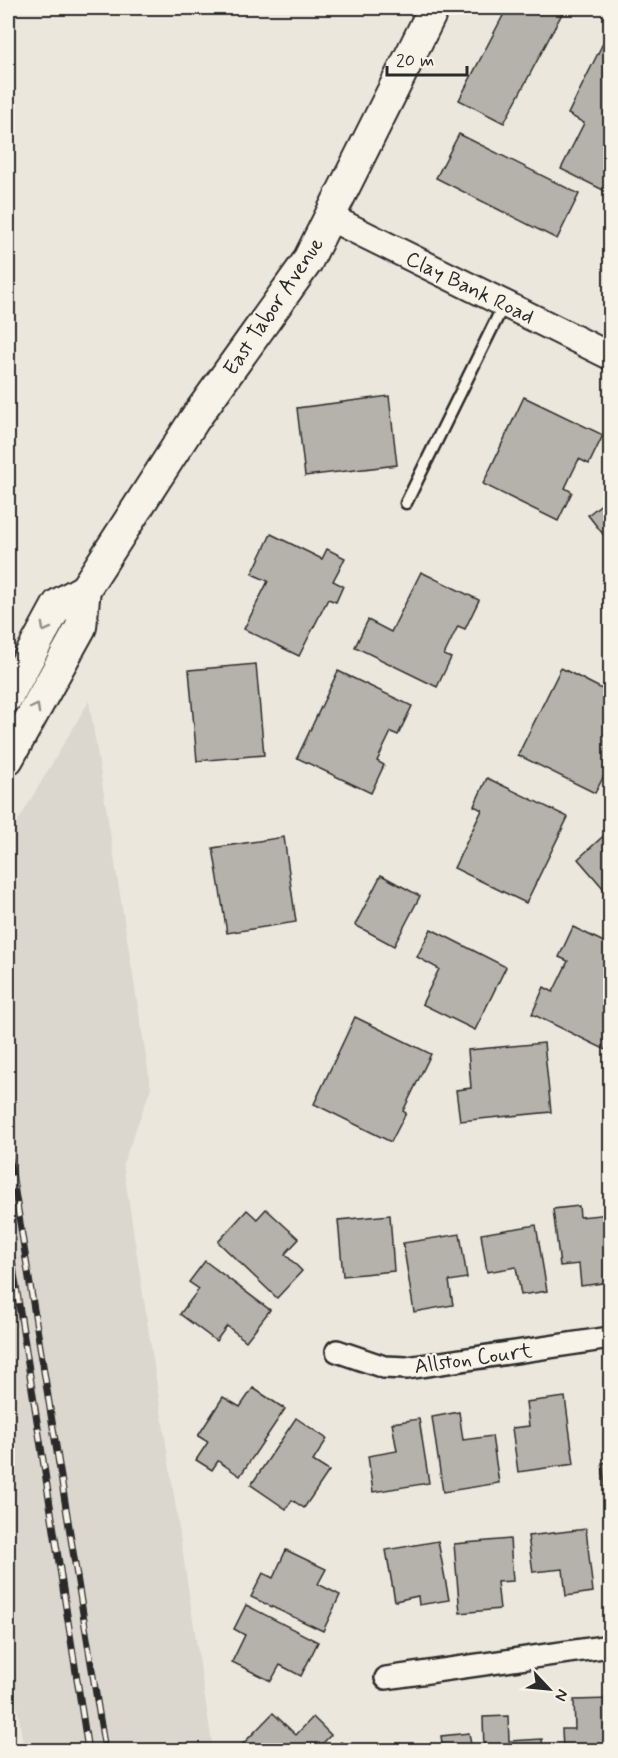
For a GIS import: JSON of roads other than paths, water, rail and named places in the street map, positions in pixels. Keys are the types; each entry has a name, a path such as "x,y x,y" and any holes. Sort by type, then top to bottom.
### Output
{"main road":[{"name":"East Tabor Avenue","path":"8,759 81,627 85,589 194,420 307,262 434,8"},
{"name":"East Tabor Avenue","path":"8,696 58,604 85,589"}],"street":[{"name":"Clay Bank Road","path":"330,218 610,356"},
{"name":"Allston Court","path":"337,1351 384,1367 407,1368 610,1338"},
{"path":"386,1678 610,1646"}],"lane":[{"path":"406,503 504,304"}],"railway":[{"path":"8,1148 105,1750"},
{"path":"8,1234 88,1750"}]}
